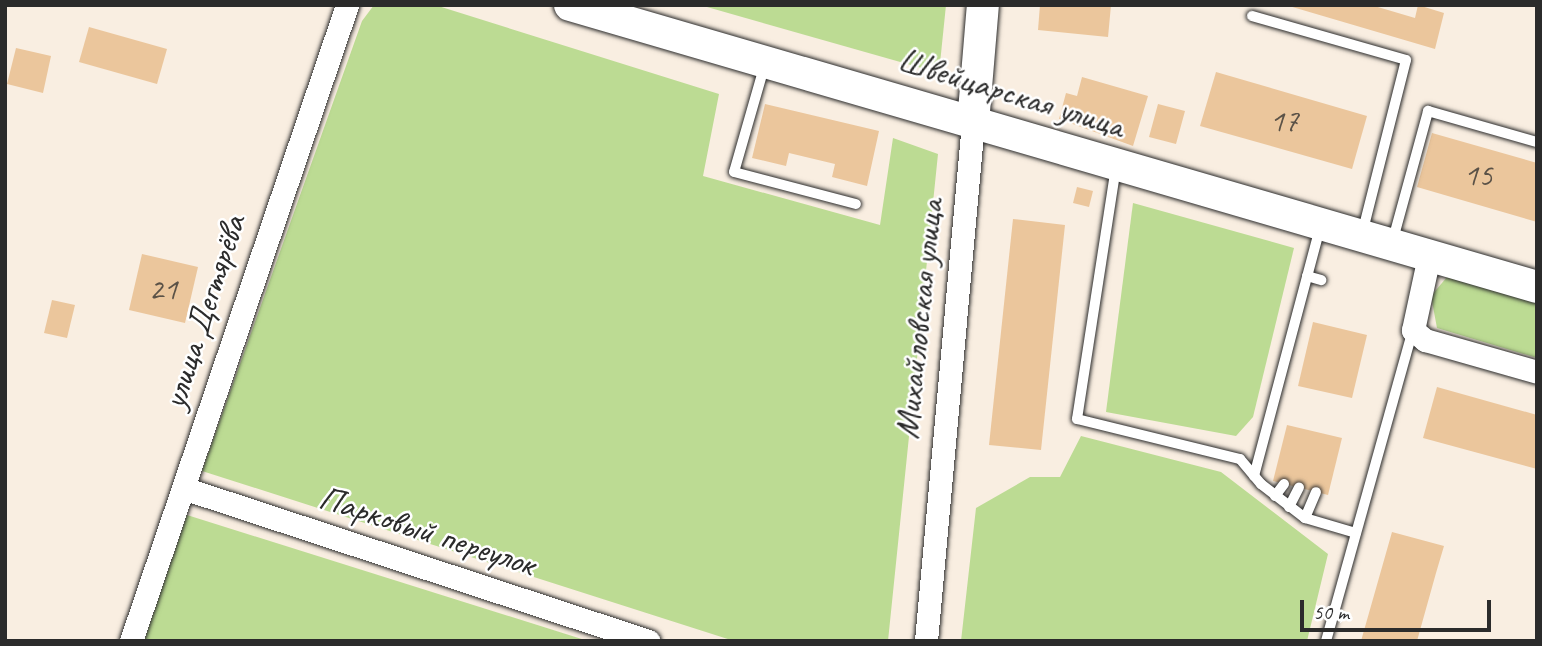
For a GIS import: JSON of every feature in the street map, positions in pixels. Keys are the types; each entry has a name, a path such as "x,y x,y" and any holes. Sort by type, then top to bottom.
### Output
{"street":[{"name":"улица Дегтярёва","path":"131,641 347,5"},
{"name":"Швейцарская улица","path":"570,5 1537,287"},
{"name":"Михайловская улица","path":"926,641 983,5"},
{"path":"1429,256 1413,330 1425,340 1537,372"},
{"name":"Парковый переулок","path":"183,488 649,641"}],"lane":[{"path":"1252,16 1406,60 1362,237"},
{"path":"765,62 734,172 856,204"},
{"path":"1391,246 1428,111 1537,142"},
{"path":"1116,165 1077,419 1240,459 1275,496 1306,517 1356,533"},
{"path":"1254,475 1321,225"},
{"path":"1307,276 1321,280"},
{"path":"1326,641 1413,330"},
{"path":"1275,496 1283,484"},
{"path":"1289,506 1299,487"},
{"path":"1306,517 1316,492"}],"green space":[{"path":"374,5 435,5 719,94 703,176 880,225 893,138 938,154 888,641 734,641 202,471 362,21"},
{"path":"700,5 946,5 939,73"},
{"path":"1133,203 1294,248 1253,417 1236,436 1106,412"},
{"path":"1447,277 1537,303 1537,358 1437,328 1431,296"},
{"path":"1081,436 1221,472 1328,554 1307,641 961,641 976,508 1030,477 1060,477"},
{"path":"187,515 588,641 144,641"}],"building":[{"path":"1040,5 1111,5 1108,37 1038,30"},
{"path":"1371,5 1415,18 1418,5 1444,13 1435,49 1289,6"},
{"path":"89,27 167,49 157,84 79,62"},
{"path":"16,48 51,56 43,93 7,84"},
{"path":"1216,72 1367,116 1352,169 1200,126"},
{"path":"1082,77 1148,96 1133,146 1059,119 1066,93 1077,96"},
{"path":"765,104 879,131 867,186 832,177 835,164 789,153 786,166 752,158"},
{"path":"1158,104 1185,111 1176,144 1149,137"},
{"path":"1432,133 1537,163 1537,222 1417,187"},
{"path":"1077,187 1093,191 1089,207 1073,203"},
{"path":"1013,219 1065,225 1041,450 989,445"},
{"path":"142,254 198,267 185,323 129,310"},
{"path":"52,300 75,305 67,338 44,333"},
{"path":"1313,322 1367,335 1352,398 1298,386"},
{"path":"1437,387 1537,415 1537,469 1423,438"},
{"path":"1287,425 1342,438 1328,495 1273,481"},
{"path":"1392,532 1444,546 1417,641 1361,641"}]}
